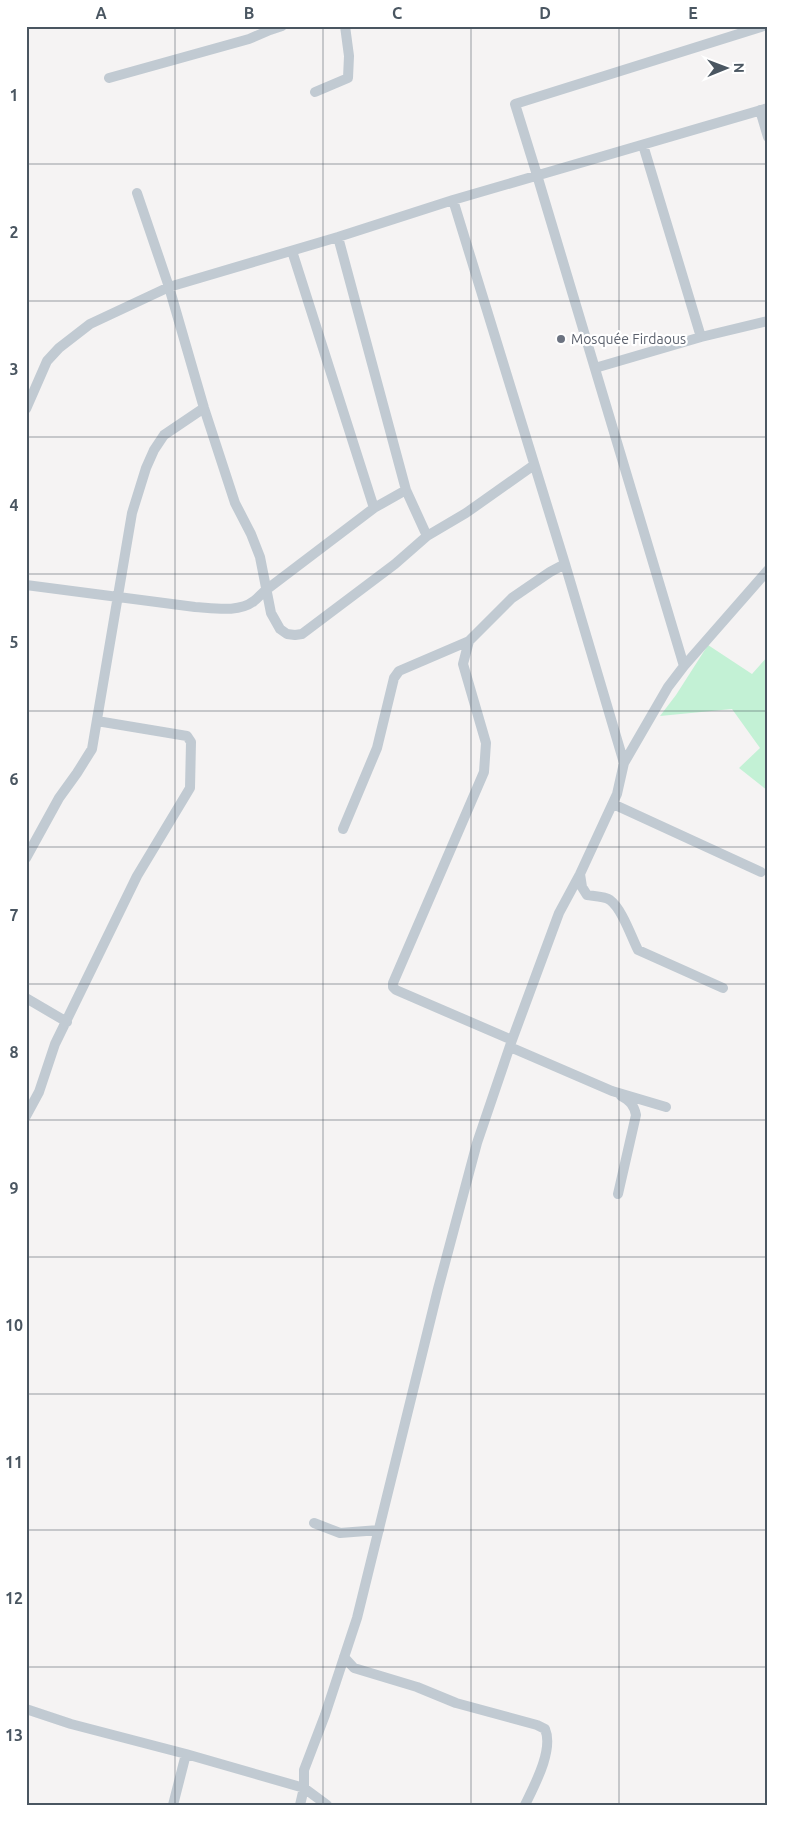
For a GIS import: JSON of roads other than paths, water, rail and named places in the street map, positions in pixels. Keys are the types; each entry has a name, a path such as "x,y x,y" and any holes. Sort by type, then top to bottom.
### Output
{"street":[{"path":"109,78 249,39 269,28 282,26"},
{"path":"315,92 348,78 349,56 345,26"},
{"path":"684,666 515,104 764,26"},
{"path":"26,408 47,361 59,348 90,324 169,287 338,237 453,200 764,109 768,137"},
{"path":"643,145 701,337"},
{"path":"138,193 169,287 204,408 235,503 242,514 257,550 271,613 280,629 287,634 302,634 395,564 426,536 466,513 534,465"},
{"path":"453,200 624,763"},
{"path":"338,237 406,490 426,536"},
{"path":"292,251 374,508"},
{"path":"595,368 701,337 768,321"},
{"path":"26,858 59,798 92,749 132,513 146,468 154,450 164,435 204,408"},
{"path":"26,585 195,607 241,607 253,602 266,590 374,508 406,490"},
{"path":"343,829 377,748 394,678 399,671 469,641 512,598 565,564"},
{"path":"300,1805 304,1788 304,1770 325,1715 357,1618 438,1289 475,1152 511,1044 559,913 580,874 613,804 624,763 668,687 768,570"},
{"path":"469,641 463,664 486,743 484,772 393,983 394,987 396,990 612,1090 666,1107"},
{"path":"26,1116 39,1092 66,1022 137,876 190,788 191,742 187,736 97,721"},
{"path":"613,804 761,872"},
{"path":"580,874 582,887 586,894 611,901 621,915 638,950 723,988"},
{"path":"26,998 66,1022"},
{"path":"612,1090 630,1102 636,1115 618,1194"},
{"path":"314,1523 340,1533 379,1530"},
{"path":"344,1657 354,1668 417,1687 456,1703 538,1725 545,1729 548,1740 545,1757 525,1805"},
{"path":"26,1710 304,1788 327,1805"},
{"path":"173,1805 186,1754"}],"place":[{"name":"Mosquée Firdaous","path":"561,339"}]}
